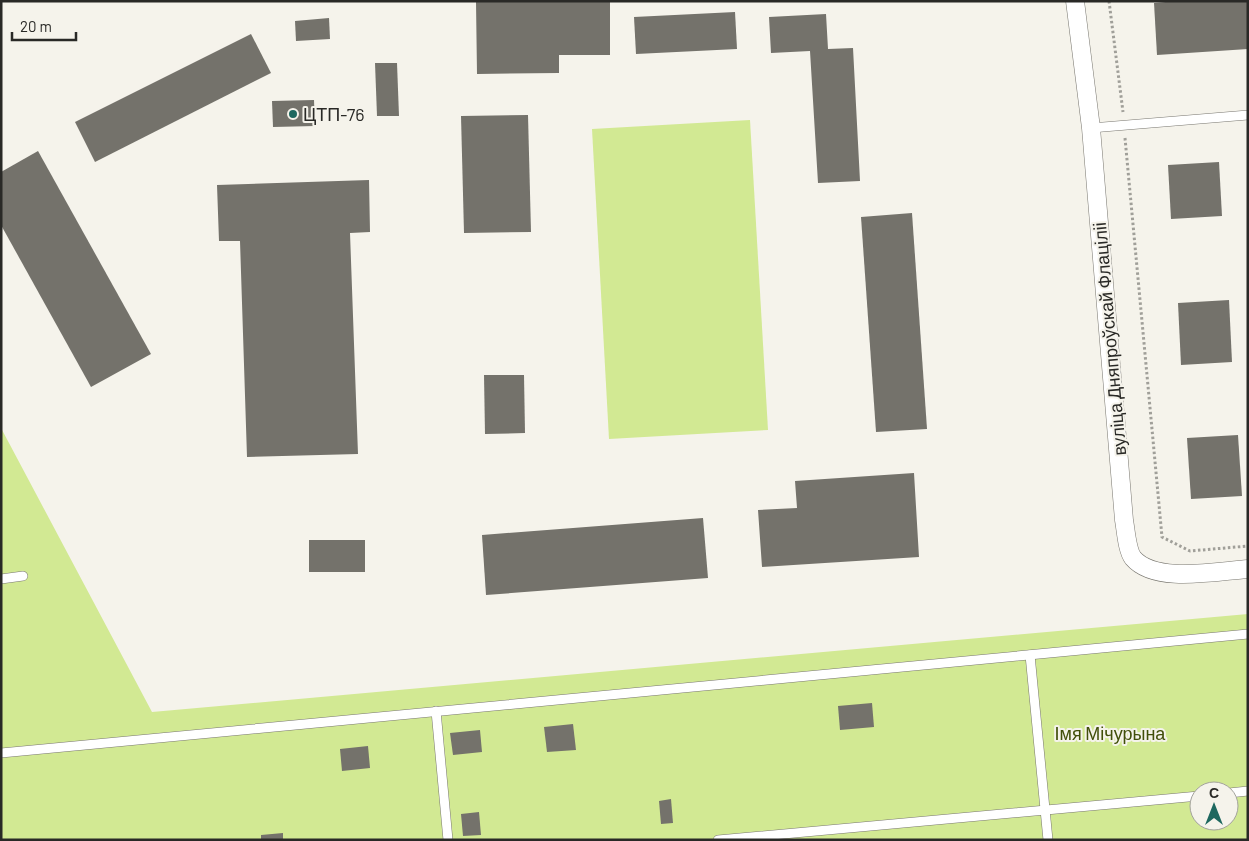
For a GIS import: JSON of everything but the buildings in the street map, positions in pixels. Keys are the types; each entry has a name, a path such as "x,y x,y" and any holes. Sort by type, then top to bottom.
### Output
{"street":[{"name":"вуліца Дняпроўскай Флаціліі","path":"1074,1 1091,128 1124,520 1132,556 1147,570 1175,574 1248,569"}],"lane":[{"path":"1091,128 1248,115"},
{"path":"1,579 22,576"},
{"path":"1,753 1248,634"},
{"path":"1030,655 1048,840"},
{"path":"436,711 448,840"},
{"path":"718,840 1189,797"}],"path":[{"path":"1109,1 1124,126 1162,537 1190,551 1248,546"}],"green space":[{"path":"750,120 768,430 609,439 592,129"},
{"name":"Імя Мічурына","path":"1,428 152,712 1248,614 1248,840 1,840"}],"place":[{"name":"ЦТП-76","path":"293,114"}]}
